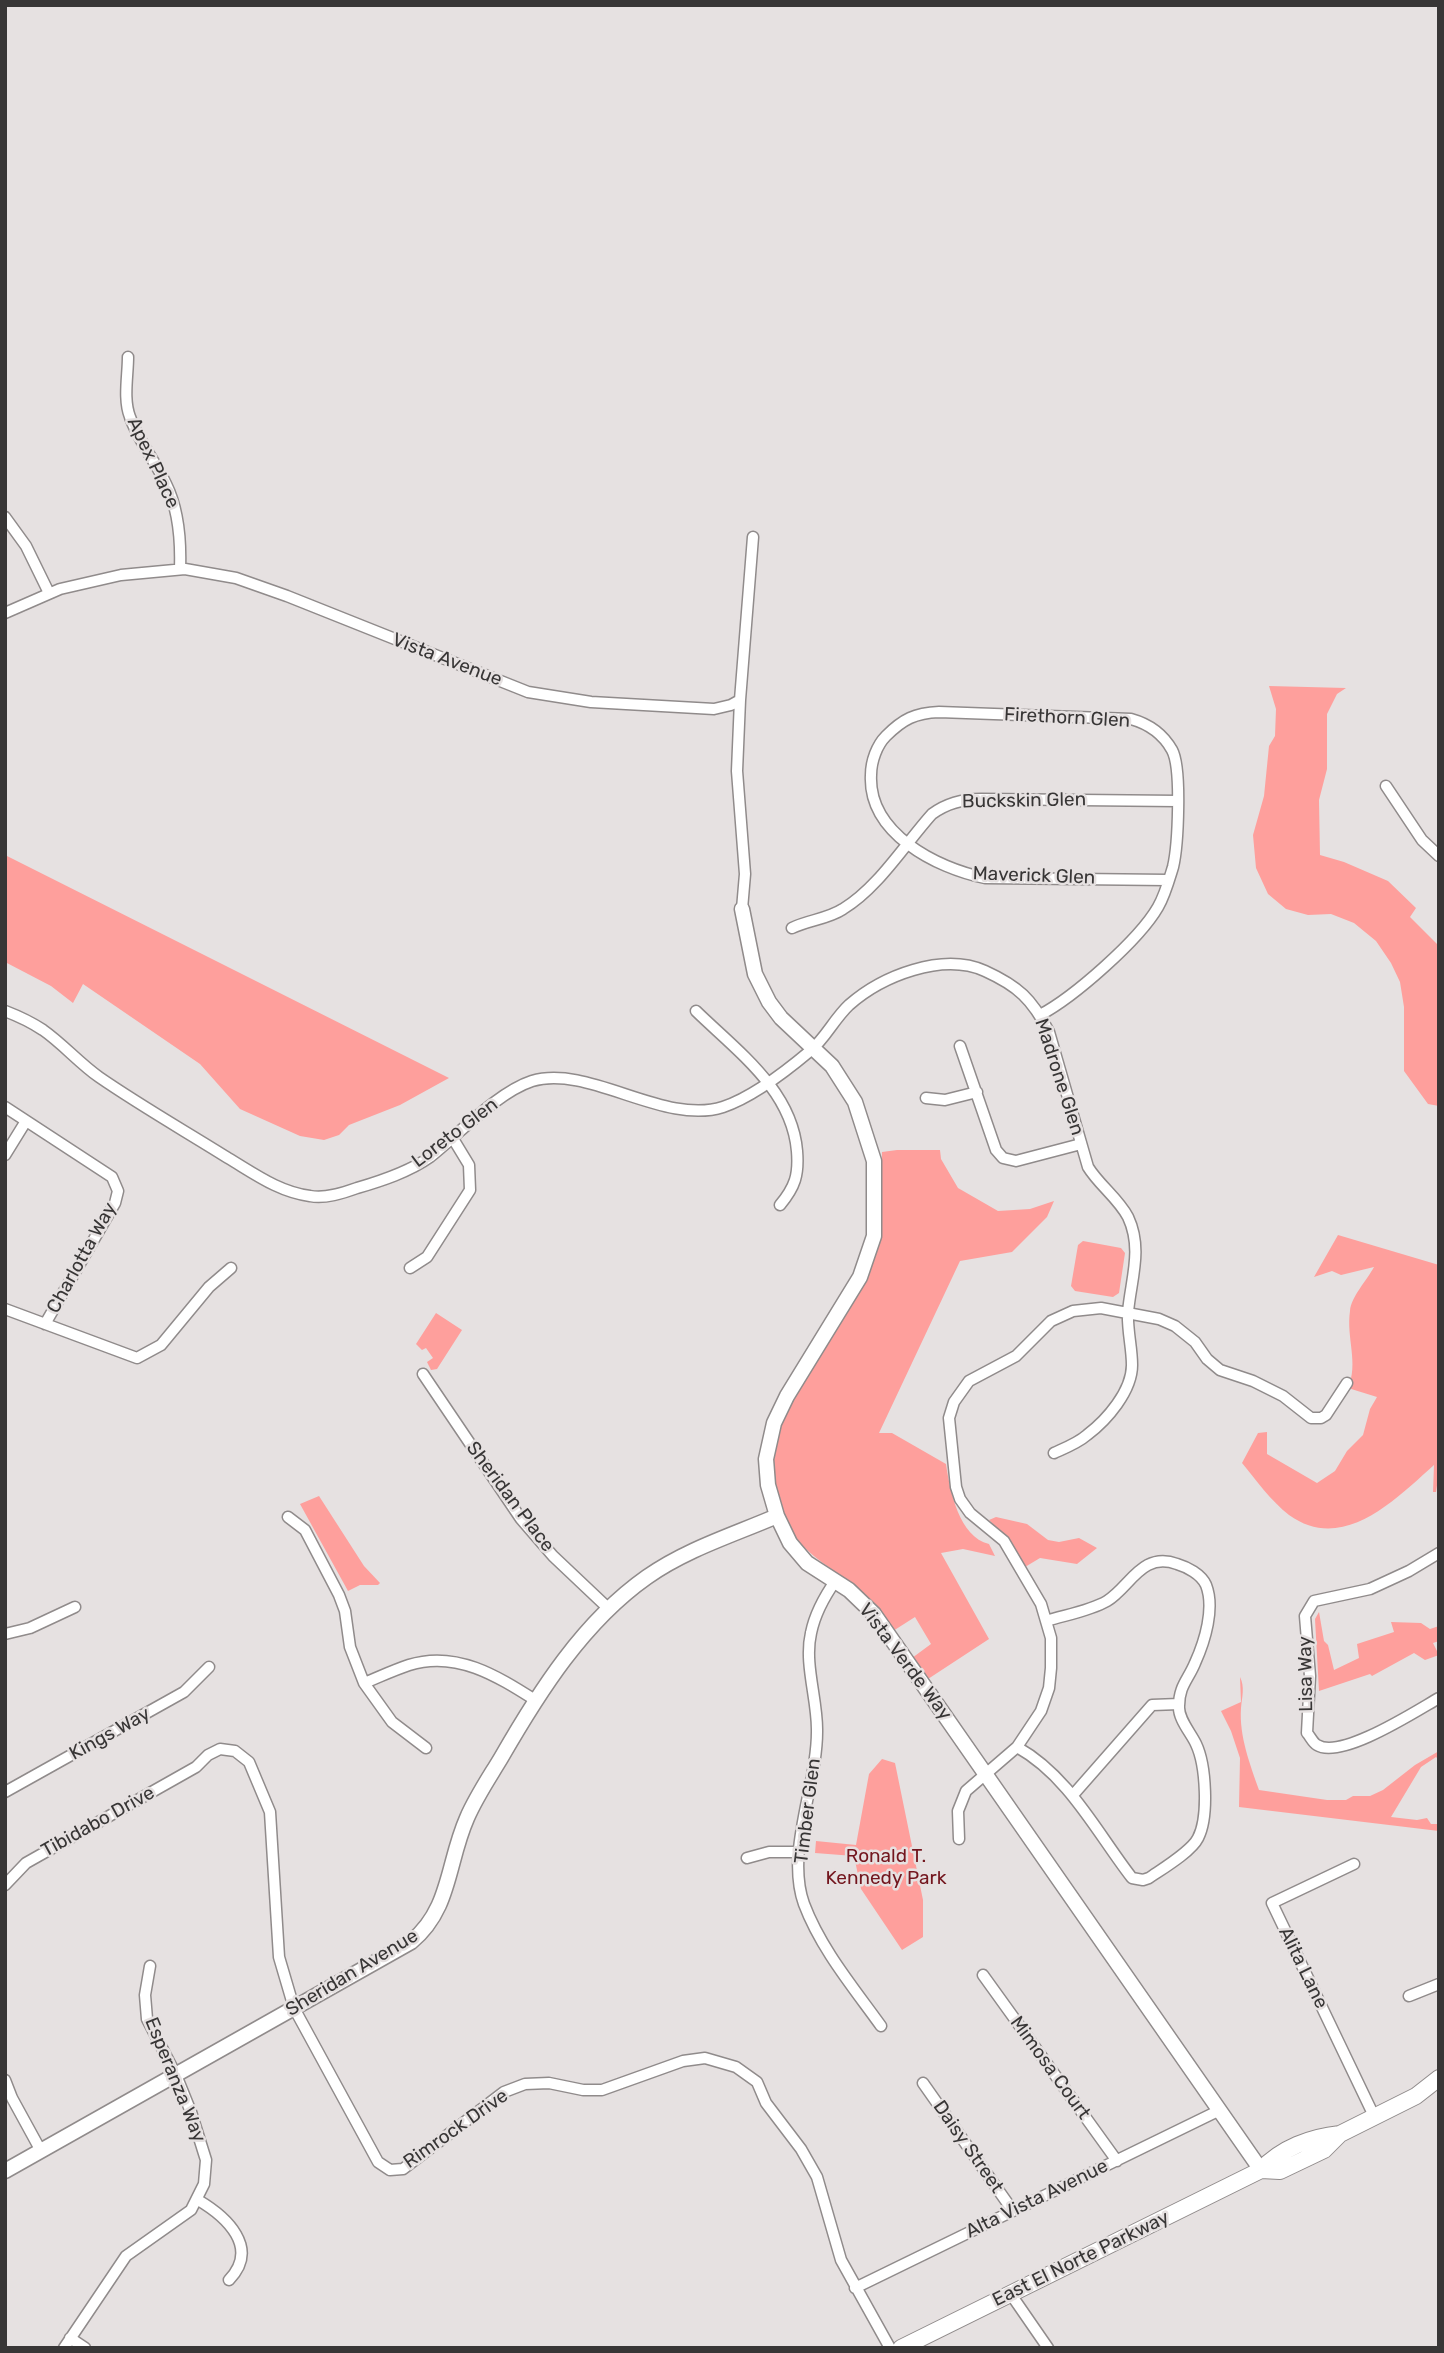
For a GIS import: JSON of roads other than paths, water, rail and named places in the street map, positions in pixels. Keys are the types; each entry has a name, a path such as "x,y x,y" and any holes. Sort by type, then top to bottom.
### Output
{"main road":[{"name":"East El Norte Parkway","path":"901,2348 1261,2170 1272,2158 1316,2136 1340,2134 1416,2096 1439,2078"},
{"name":"East El Norte Parkway","path":"1416,2096 1439,2095"}],"street":[{"name":"Apex Place","path":"128,357 129,416 172,499 181,546 180,569"},
{"path":"5,517 26,546 49,593"},
{"path":"742,909 745,874 737,771 753,537"},
{"name":"Vista Avenue","path":"5,613 60,589 121,575 180,569 236,578 528,692 591,702 713,709 740,700"},
{"name":"Firethorn Glen","path":"907,844 877,809 870,788 871,764 881,741 902,720 925,713 1131,719 1160,733 1178,763 1178,801 1174,864 1158,907 1143,929 1073,994 1040,1015"},
{"path":"1386,786 1422,840 1439,856"},
{"name":"Buckskin Glen","path":"792,928 807,920 842,911 862,896 932,814 942,806 966,799 1178,801"},
{"name":"Maverick Glen","path":"907,844 960,873 985,878 1168,880"},
{"name":"Vista Verde Way","path":"742,909 755,974 769,1002 781,1018 832,1066 855,1102 874,1161 874,1236 860,1277 787,1396 774,1423 766,1459 768,1485 777,1516 790,1543 807,1563 836,1580 874,1614 1261,2170"},
{"name":"Madrone Glen","path":"813,1049 849,1005 867,992 898,975 934,966 978,968 1010,983 1031,1001 1040,1015 1049,1032 1088,1167 1097,1182 1127,1216 1136,1245 1128,1312 1132,1367 1130,1380 1113,1410 1087,1436 1054,1453"},
{"name":"Loreto Glen","path":"5,1011 43,1030 96,1075 283,1191 314,1197 339,1194 378,1182 427,1159 517,1088 533,1081 565,1079 691,1111 722,1107 768,1082 813,1049"},
{"path":"696,1011 768,1082 785,1107 796,1141 796,1175 793,1190 780,1205"},
{"path":"960,1046 996,1150 1003,1158 1016,1161 1081,1144"},
{"path":"926,1098 945,1100 977,1092"},
{"path":"5,1107 26,1121 5,1155"},
{"name":"Charlotta Way","path":"26,1121 112,1177 118,1191 114,1203 45,1324"},
{"path":"410,1268 428,1257 470,1190 469,1165 452,1137"},
{"path":"5,1309 137,1358 161,1345 209,1287 231,1268"},
{"path":"960,1839 958,1811 966,1791 1017,1747 1041,1711 1049,1688 1051,1638 1041,1604 1004,1541 970,1513 956,1488 949,1418 954,1402 969,1381 1016,1356 1051,1321 1073,1311 1101,1308 1160,1319 1175,1325 1195,1342 1207,1359 1220,1370 1253,1381 1283,1396 1311,1418 1326,1415 1347,1383"},
{"name":"Sheridan Place","path":"423,1374 521,1519 553,1556 609,1609"},
{"name":"Sheridan Avenue","path":"5,2171 411,1942 424,1929 442,1900 468,1816 535,1700 609,1609 628,1591 671,1562 777,1516"},
{"path":"288,1517 305,1530 339,1595 345,1611 350,1647 364,1683 392,1722 426,1748"},
{"name":"Lisa Way","path":"1439,1553 1370,1589 1310,1604 1305,1616 1310,1676 1307,1733 1315,1743 1331,1749 1362,1740 1439,1698"},
{"path":"1017,1747 1031,1755 1073,1795 1132,1878 1149,1878 1198,1839 1204,1819 1204,1774 1198,1747 1179,1711 1179,1704 1181,1687 1194,1667 1204,1643 1209,1607 1206,1585 1198,1574 1175,1562 1153,1562 1132,1575 1105,1603 1046,1620"},
{"name":"Timber Glen","path":"836,1580 822,1601 810,1635 817,1730 799,1852 800,1890 825,1949 881,2026"},
{"path":"5,1634 30,1628 75,1607"},
{"path":"364,1683 411,1664 427,1661 459,1662 500,1677 535,1700"},
{"name":"Kings Way","path":"5,1792 184,1692 209,1667"},
{"path":"1073,1795 1152,1705 1179,1704"},
{"name":"Rimrock Drive","path":"196,1767 208,1755 220,1749 234,1751 248,1762 270,1812 279,1957 294,2008 378,2162 390,2170 403,2169 504,2092 525,2084 549,2083 583,2090 602,2090 683,2061 710,2059 736,2067 757,2082 766,2103 803,2151 817,2177 835,2244 855,2288 890,2348"},
{"name":"Tibidabo Drive","path":"5,1885 26,1863 196,1767"},
{"path":"747,1858 769,1852 799,1852"},
{"name":"Alita Lane","path":"1354,1864 1272,1903 1374,2116"},
{"name":"Esperanza Way","path":"150,1966 145,1995 147,2019 176,2075 206,2160 204,2184 198,2200"},
{"name":"Mimosa Court","path":"983,1975 1117,2161"},
{"path":"1409,1996 1439,1984"},
{"path":"5,2080 41,2151"},
{"name":"Daisy Street","path":"923,2083 1013,2211"},
{"name":"Alta Vista Avenue","path":"855,2288 1220,2110"},
{"path":"85,2348 67,2343 126,2256 179,2220 198,2200 219,2212 232,2225 242,2250 237,2272 229,2280"},
{"path":"1010,2293 1048,2348"}],"park label":[{"name":"Ronald T. Kennedy Park","path":"886,1868"}]}
